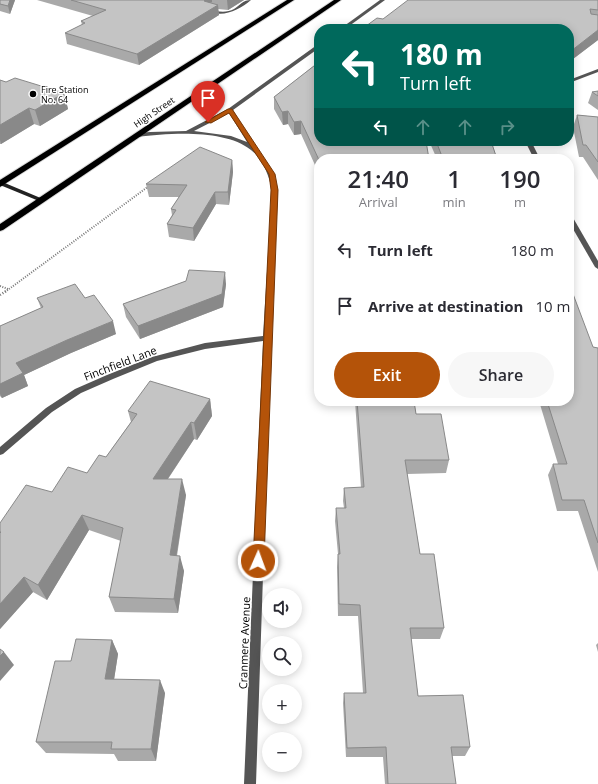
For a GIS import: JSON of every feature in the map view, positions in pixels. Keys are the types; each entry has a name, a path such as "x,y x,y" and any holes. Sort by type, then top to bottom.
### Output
{"highway":[{"name":"High Street","path":"0,183 291,0"},
{"name":"High Street","path":"0,228 338,0"}],"street":[{"path":"225,0 208,7 208,10 219,14 227,13 235,10 249,0"},
{"path":"349,24 383,0"},
{"path":"187,132 230,110 314,50"},
{"path":"574,80 598,70"},
{"name":"Cranmere Avenue","path":"230,110 254,149 272,174 275,190 267,338 250,784"},
{"name":"Cranmere Avenue","path":"138,135 161,131 222,136 237,140 254,149"},
{"path":"0,183 41,200"},
{"path":"574,225 598,267"},
{"name":"Finchfield Lane","path":"0,452 49,410 78,391 110,377 155,360 205,346 267,338"}],"path":[{"path":"0,295 152,183"},
{"path":"0,286 8,289"}],"building":[{"path":"0,0 10,0 8,6 0,4"},
{"path":"71,0 205,0 204,1 218,5 137,54 65,33 85,23 81,21 106,10"},
{"path":"408,0 598,0 598,10 590,9 591,14 598,15 598,30 574,49 574,24 369,24 377,18 383,19"},
{"path":"314,66 314,146 427,146 428,154 316,154 301,121 294,122 288,111 282,112 274,97"},
{"path":"15,78 64,93 35,110 29,108 0,125 0,80 6,82"},
{"path":"598,91 598,96 592,92"},
{"path":"577,115 598,117 598,162 586,145 583,145"},
{"path":"438,146 493,146 495,154 441,154"},
{"path":"200,147 232,160 228,192 215,192 193,228 167,224 176,210 171,209 187,185 146,184"},
{"path":"189,270 225,272 222,294 138,326 123,304 186,281"},
{"path":"75,284 85,298 94,295 113,321 16,363 23,373 0,384 0,326 43,307 37,298"},
{"path":"574,297 593,347 598,348 598,543 584,500 562,500 553,464 567,464 549,406 574,406"},
{"path":"150,381 210,399 194,423 191,422 153,479 182,479 170,555 180,556 174,599 109,597 123,528 82,515 38,585 24,577 0,604 0,523 26,485 52,492 68,467 87,473 99,455 106,457 137,414 128,411"},
{"path":"357,406 415,406 416,414 441,414 449,460 405,460 420,554 434,554 444,628 410,628 418,696 463,695 470,747 451,747 456,784 388,784 386,747 347,748 344,693 366,693 360,605 339,604 338,554 340,554 336,508 346,508 344,488 364,487"},
{"path":"76,639 112,640 105,679 160,680 151,749 111,749 112,742 36,742 55,661 71,661"},
{"path":"0,649 4,652 0,656"}],"place":[{"name":"Fire Station No. 64","path":"33,94"}],"route":[{"path":"208,122 230,110 254,149 272,174 275,190 267,338 258,561"}]}
